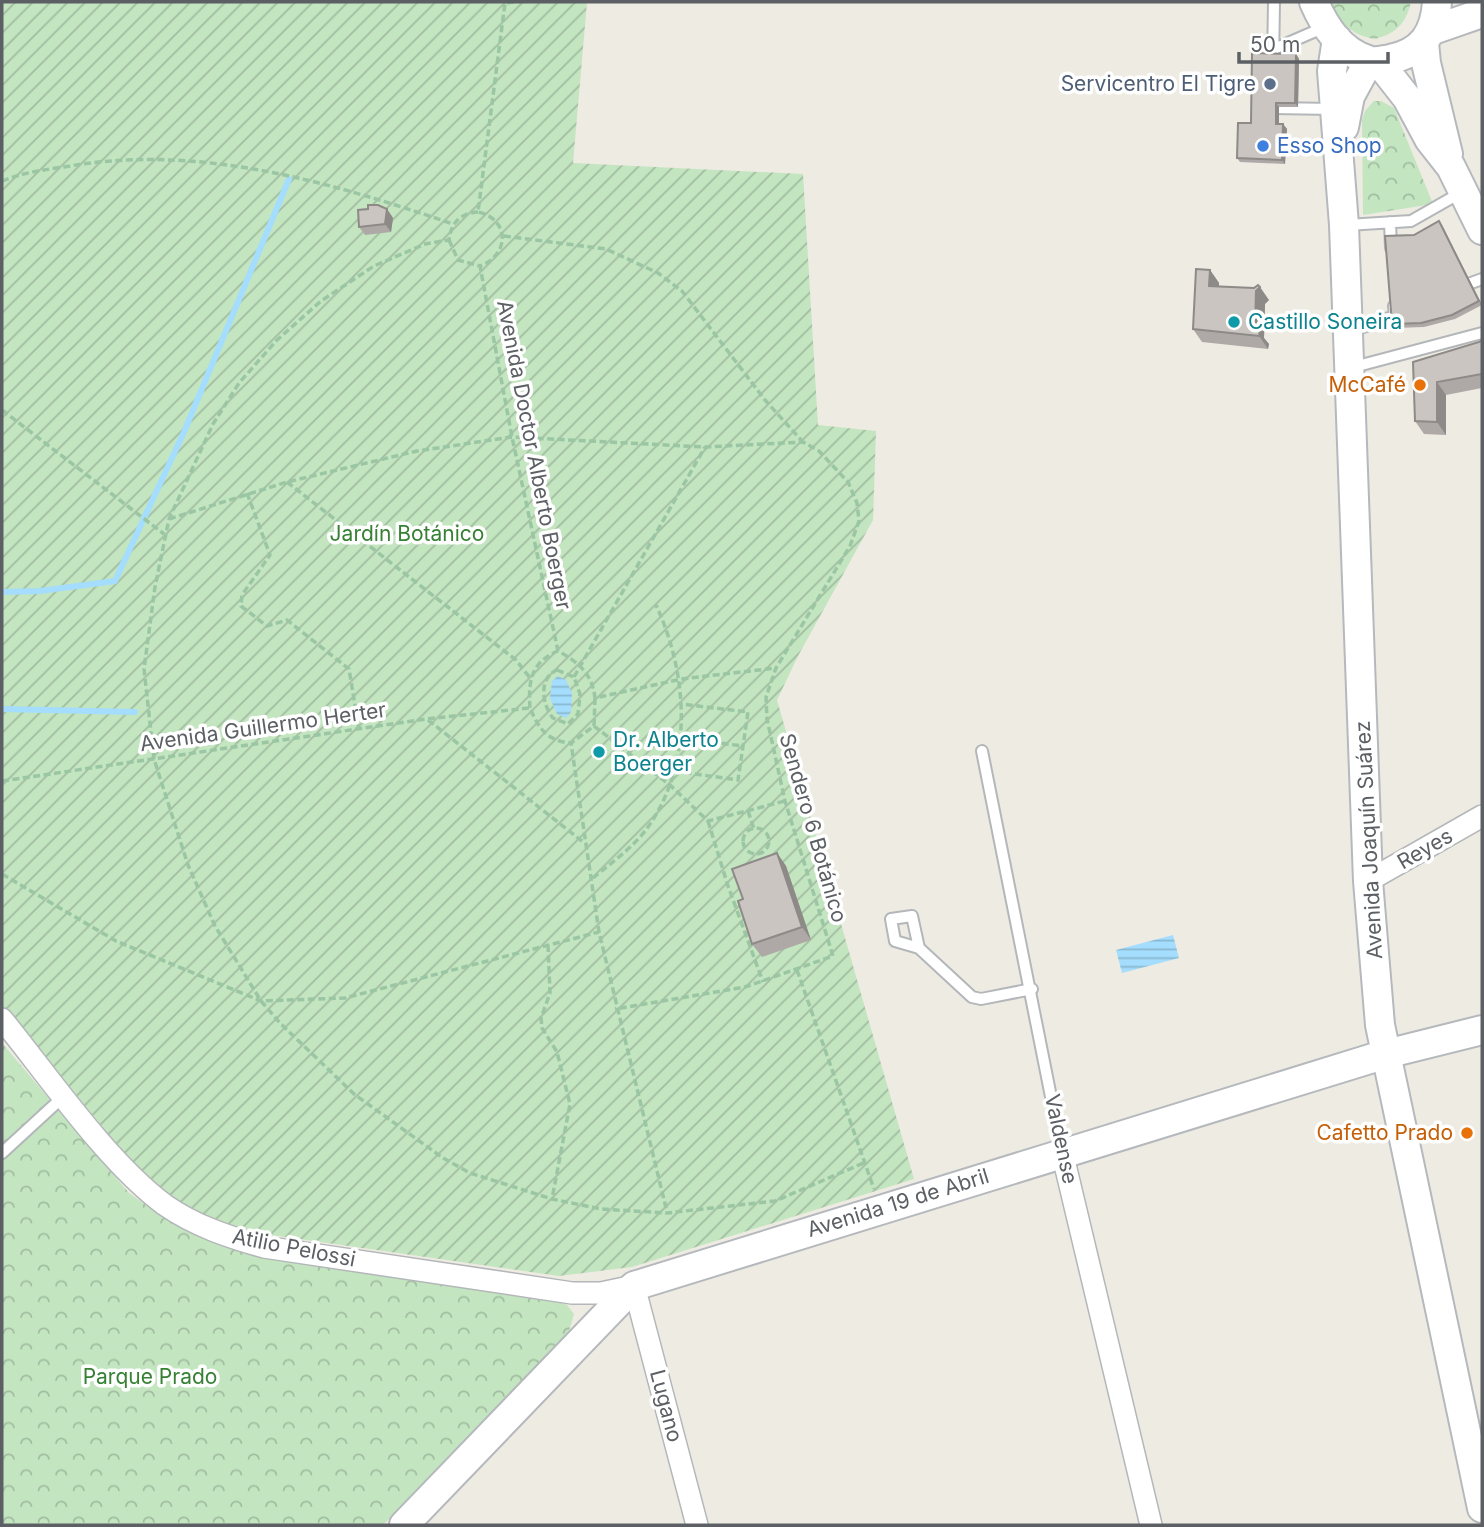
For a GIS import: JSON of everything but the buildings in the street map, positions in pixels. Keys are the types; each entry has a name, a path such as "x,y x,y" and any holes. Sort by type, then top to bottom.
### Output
{"street":[{"path":"1437,2 1428,37 1426,63 1457,179"},
{"path":"1373,61 1401,57 1428,37 1482,13"},
{"path":"1325,23 1373,61 1407,98 1429,139 1457,179 1482,230"},
{"name":"Avenida Joaquín Suárez","path":"1325,23 1332,54 1344,225 1368,881 1380,1024 1482,1508"},
{"name":"Avenida Joaquín Suárez","path":"1340,161 1350,96 1373,61"},
{"name":"Reyes","path":"1368,881 1482,816"},
{"name":"Atilio Pelossi","path":"2,1019 141,1185 193,1222 230,1238 264,1247 572,1293 601,1293 634,1286"},
{"name":"Avenida 19 de Abril","path":"404,1525 634,1286 1386,1054 1482,1030"},
{"name":"Valdense","path":"1062,1152 1151,1525"},
{"name":"Lugano","path":"634,1286 697,1525"}],"lane":[{"path":"1273,72 1274,2"},
{"path":"1273,49 1325,23"},
{"path":"1273,85 1272,108 1335,110"},
{"path":"1344,225 1410,221 1427,213 1457,179"},
{"path":"1427,213 1433,225"},
{"path":"1390,222 1392,262"},
{"path":"1457,274 1462,286 1482,279"},
{"path":"1348,332 1395,316 1394,289"},
{"path":"1349,368 1482,332"},
{"name":"Valdense","path":"982,751 1032,989 1062,1152"},
{"path":"919,948 972,997 981,999 1032,989"},
{"path":"2,1153 64,1096"}],"path":[{"path":"478,212 505,3 514,2"},
{"path":"2,181 19,175 94,162 150,158 203,161 330,184 453,224"},
{"path":"478,212 496,220 504,236 499,255 480,266 458,260 449,240 453,224 460,216 478,212"},
{"path":"504,236 606,249 658,273 682,291 765,400 803,442"},
{"path":"449,240 425,244 374,266 321,301 277,340 239,383 213,424 164,535 144,669 154,759 188,865 215,926 261,1001 355,1094 443,1158 470,1173 552,1199 601,1209 667,1213 775,1201 866,1163 797,970 763,982 615,1009"},
{"name":"Avenida Doctor Alberto Boerger","path":"480,266 512,436 558,650"},
{"path":"2,410 164,535"},
{"path":"169,519 287,482 417,451 512,436 705,447 803,442"},
{"name":"Sendero 6 Botánico","path":"797,970 833,956 785,801 767,719 766,697 776,668 850,545 859,521 857,503 848,482 819,451 803,442"},
{"path":"574,677 705,447"},
{"path":"287,482 516,660 530,678"},
{"path":"247,493 270,555 242,596 241,606 267,626 287,620 349,669 359,729"},
{"path":"593,878 646,829 670,785 674,771 680,738 681,679 667,630 656,605"},
{"path":"558,650 582,667 590,677 595,698 594,726 571,743 555,742 538,728 530,708 530,678 538,662 558,650"},
{"path":"595,698 681,679 776,668"},
{"path":"562,670 574,677 580,694 578,714 568,724 560,723 548,713 545,687 552,672 562,670"},
{"path":"674,771 738,780 748,712 681,704"},
{"name":"Avenida Guillermo Herter","path":"2,781 426,719 530,708"},
{"path":"426,719 587,845"},
{"path":"594,726 670,785 708,821 727,886 763,982"},
{"path":"680,738 743,746"},
{"path":"571,743 599,932 615,1009 667,1213"},
{"path":"708,821 785,801"},
{"path":"748,810 754,829"},
{"path":"754,829 761,829 769,838 769,845 760,853 752,853 744,844 745,836 754,829"},
{"path":"2,874 116,941 261,1001 345,998 599,932"},
{"path":"548,944 550,993 541,1018 542,1028 557,1052 570,1104 552,1199"}],"green space":[{"name":"Jardín Botánico","path":"2,2 587,2 573,163 803,174 818,425 876,431 873,520 798,656 777,700 914,1179 632,1267 559,1276 264,1234 218,1221 184,1206 154,1185 134,1165 2,1006"},
{"path":"1330,2 1411,2 1399,26 1389,34 1375,39 1347,27"},
{"path":"1374,101 1381,101 1394,108 1433,204 1363,215 1362,120 1365,111"},
{"name":"Parque Prado","path":"2,1043 129,1193 166,1219 207,1240 254,1254 552,1299 567,1305 574,1314 567,1338 383,1525 2,1525"}],"water":[{"path":"558,676 566,680 572,693 571,712 566,718 557,714 550,698 552,681"},
{"path":"1173,935 1179,958 1122,973 1116,950"}],"waterway":[{"path":"2,592 40,591 115,581 184,432 289,179"},
{"path":"2,709 135,712"}],"place":[{"name":"Servicentro El Tigre","path":"1270,84"},
{"name":"Esso Shop","path":"1263,146"},
{"name":"Castillo Soneira","path":"1234,322"},
{"name":"McCafé","path":"1420,385"},
{"name":"Dr. Alberto Boerger","path":"599,752"},
{"name":"Cafetto Prado","path":"1467,1133"}]}
